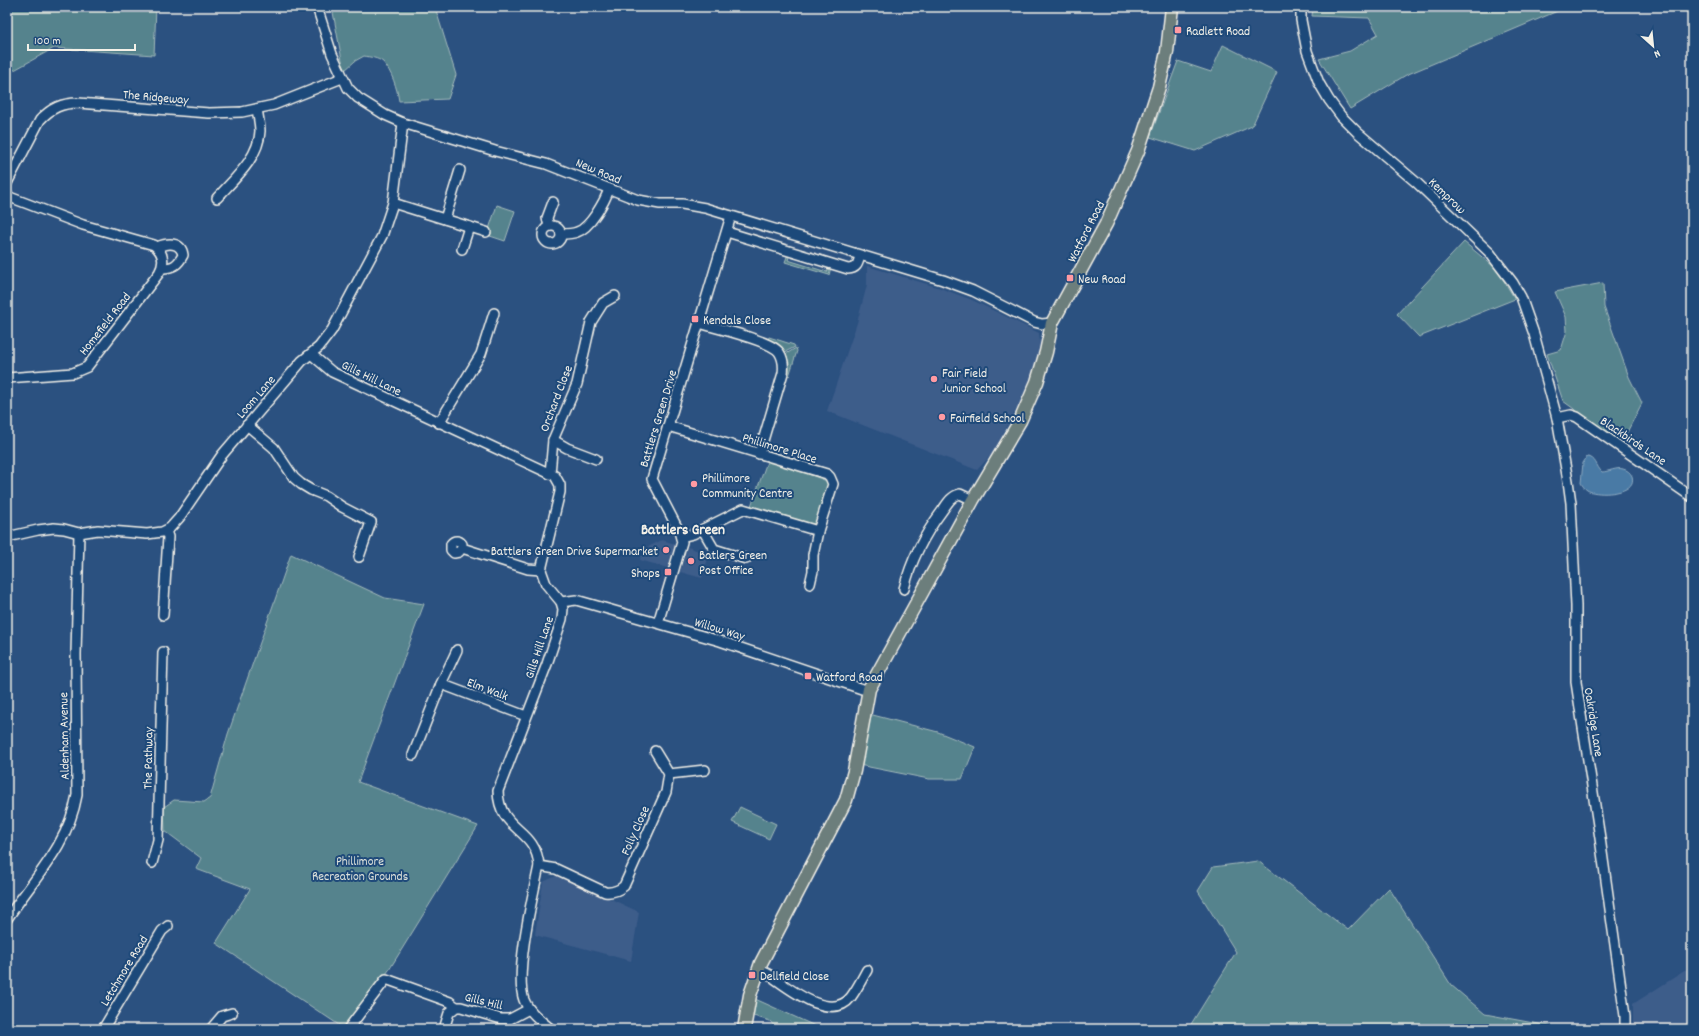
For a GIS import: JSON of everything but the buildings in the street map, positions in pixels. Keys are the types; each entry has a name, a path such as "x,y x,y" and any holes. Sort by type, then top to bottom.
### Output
{"main road":[{"name":"Watford Road","path":"744,1029 750,995 758,969 846,800 854,771 869,689 973,500 1020,421 1037,382 1046,352 1052,323 1106,224 1138,151 1159,87 1167,52 1172,7"}],"street":[{"name":"New Road","path":"317,7 329,46 342,78 353,94 385,115 403,123 546,164 609,189 649,202 692,206 732,216 943,280 973,291 1034,322 1042,324 1052,323"},
{"name":"Kemprow","path":"1301,7 1304,38 1313,69 1323,89 1341,116 1357,132 1446,209 1490,253 1513,283 1521,297 1534,334 1557,418"},
{"name":"The Ridgeway","path":"7,183 40,120 46,113 62,104 78,103 209,113 242,112 274,105 342,78"},
{"path":"217,198 250,160 255,151 260,132 257,109"},
{"name":"Loom Lane","path":"166,531 179,518 222,455 302,361 319,347 332,330 382,236 393,203 403,123"},
{"path":"445,219 460,170"},
{"path":"561,234 574,233 582,230 599,210 609,189"},
{"name":"Homefield Road","path":"7,196 64,219 150,243 157,247 168,243 179,247 183,254 172,268 162,268 87,367 73,373 7,378"},
{"path":"549,226 547,218 553,202"},
{"path":"393,203 486,232"},
{"name":"Battlers Green Drive","path":"681,537 652,479 732,216"},
{"path":"549,226 558,228 561,234 560,239 556,243 548,243 544,239 543,233 549,226"},
{"path":"462,249 468,227"},
{"path":"727,232 848,269 852,269 857,266 860,256"},
{"path":"157,247 162,256 162,268"},
{"name":"Orchard Close","path":"550,474 553,440 577,384 591,322 603,303 615,296"},
{"path":"439,423 481,354 494,314"},
{"path":"699,323 768,344 779,352 782,359 784,373 759,454"},
{"name":"Gills Hill Lane","path":"311,354 332,372 550,474"},
{"name":"Blackbirds Lane","path":"1557,418 1571,415 1577,417 1692,497"},
{"name":"Oakridge Lane","path":"1557,418 1565,457 1571,503 1576,606 1576,682 1600,838 1625,1016 1625,1029"},
{"path":"247,425 274,448 294,478 300,484 326,496 342,507 371,522 359,557"},
{"name":"Phillimore Place","path":"668,426 827,474 830,477 833,484 818,531 813,555 813,571 810,584"},
{"path":"553,440 567,448 596,459"},
{"path":"462,548 528,569 541,570 560,492 559,480 550,474"},
{"path":"904,589 910,570 927,531 951,498 960,494 973,500"},
{"path":"658,623 681,547 681,537 703,530 743,509 818,531"},
{"path":"7,538 38,530 54,528 79,533 98,530 147,534 166,531 168,537 163,615"},
{"path":"703,530 714,550 746,559"},
{"name":"Aldenham Avenue","path":"7,919 56,851 64,837 75,808 77,795 76,654 79,533"},
{"name":"Gills Hill Lane","path":"541,570 546,584 561,602 563,609 562,619 547,664 500,784 498,800 504,817 531,842 538,857 539,866 527,929 522,971 522,992 529,1009 551,1029"},
{"name":"Willow Way","path":"561,602 576,600 658,623 720,641 862,689 869,689"},
{"path":"413,755 441,684 457,650"},
{"name":"The Pathway","path":"152,863 158,840 163,652"},
{"name":"Elm Walk","path":"441,684 526,716"},
{"path":"655,752 669,774 705,770"},
{"name":"Folly Close","path":"539,866 556,869 605,892 615,892 624,886 666,792 669,774"},
{"name":"Letchmore Road","path":"103,1029 162,931 168,926"},
{"path":"758,969 774,977 794,993 816,1003 832,1006 839,1005 851,998 866,970"},
{"path":"348,1029 386,979 450,1002 456,1007"},
{"name":"Gills Hill","path":"444,1029 449,1013 456,1007 501,1019 510,1019 529,1009"},
{"path":"211,1029 222,1016 232,1013"}],"shaded area":[{"name":"Fair Field Junior School","path":"867,266 940,288 972,300 1039,333 1041,354 1019,404 992,454 977,470 827,411 857,323 867,285"},
{"path":"1587,457 1594,460 1602,472 1623,469 1630,473 1632,476 1632,482 1629,487 1623,490 1607,493 1592,492 1584,488 1581,483 1583,463"},
{"path":"662,540 675,544 668,568 640,560 642,550"},
{"path":"688,547 709,555 702,578 680,572"},
{"path":"559,875 639,912 631,961 535,935 543,882"},
{"path":"1692,966 1692,1029 1633,1029 1633,1004"}],"green space":[{"path":"7,7 156,7 154,55 54,48 7,74"},
{"path":"332,7 435,7 456,75 448,99 399,101 389,70 383,62 374,58 364,56 355,61 344,71"},
{"path":"1313,7 1567,7 1406,75 1350,109 1319,59 1350,51 1378,34 1369,18 1312,16"},
{"path":"1223,45 1277,72 1252,126 1195,151 1150,137 1178,61 1211,72"},
{"path":"497,205 515,211 505,241 487,235"},
{"path":"1464,242 1493,266 1515,299 1419,337 1397,314"},
{"path":"788,254 790,254 788,260 827,272 829,266 831,267 829,275 785,262"},
{"path":"1603,283 1604,307 1629,377 1642,403 1623,440 1624,445 1563,401 1547,354 1561,350 1567,331 1566,317 1555,292"},
{"path":"769,337 794,345 795,347 785,352 777,343 768,339"},
{"path":"796,348 797,351 789,376 789,363 786,354"},
{"path":"768,459 827,481 829,485 815,523 811,524 751,506"},
{"name":"Phillimore Recreation Grounds","path":"291,554 385,598 424,604 358,782 478,826 389,970 345,1029 216,943 250,889 196,869 201,858 165,831 164,807 174,800 204,802 210,798 228,734"},
{"path":"869,714 938,732 975,747 962,779 929,779 859,765"},
{"path":"740,807 776,824 769,839 732,822"},
{"path":"1258,861 1348,930 1389,888 1451,985 1485,1014 1566,1029 1188,1029 1236,952 1198,891 1213,867"},
{"path":"753,998 823,1029 774,1029 775,1027 770,1021 750,1015"}],"place":[{"name":"Radlett Road","path":"1178,30"},
{"name":"New Road","path":"1070,278"},
{"name":"Kendals Close","path":"695,319"},
{"name":"Fair Field Junior School","path":"934,379"},
{"name":"Fairfield School","path":"942,417"},
{"name":"Phillimore Community Centre","path":"694,484"},
{"name":"Battlers Green Drive Supermarket","path":"666,550"},
{"name":"Batlers Green Post Office","path":"691,561"},
{"name":"Shops","path":"668,572"},
{"name":"Watford Road","path":"808,676"},
{"name":"Dellfield Close","path":"752,975"}],"district":[{"name":"Battlers Green","path":"683,529"}]}
